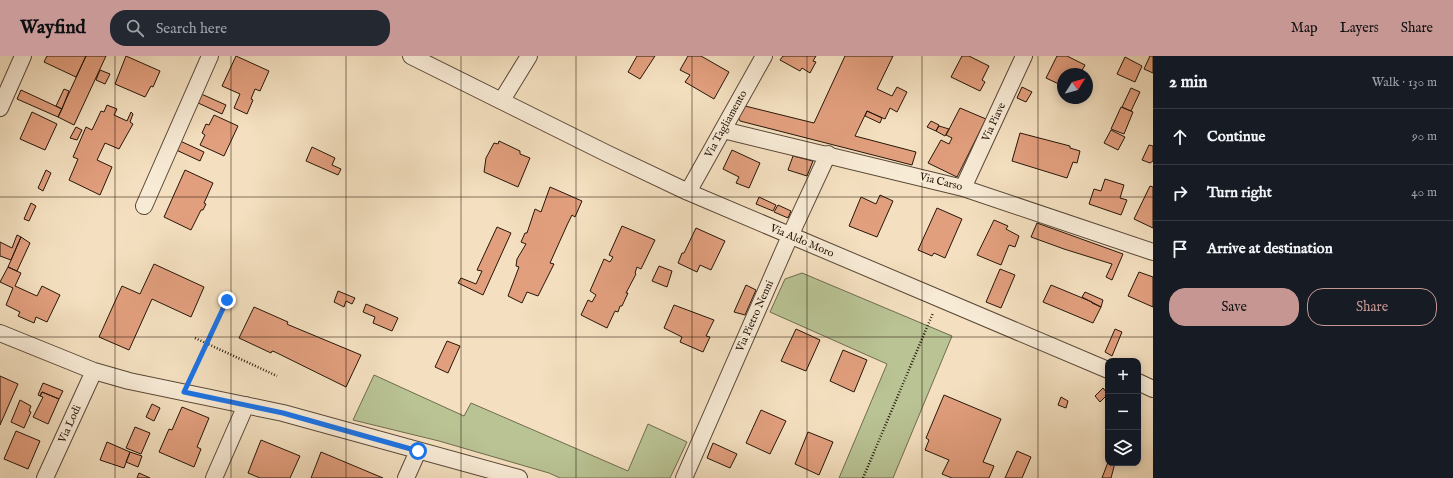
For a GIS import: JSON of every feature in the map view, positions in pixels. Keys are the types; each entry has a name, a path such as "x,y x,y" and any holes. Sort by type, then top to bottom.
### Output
{"street":[{"path":"0,108 23,56"},
{"path":"144,206 210,56"},
{"name":"Via Aldo Moro","path":"411,56 688,192 1105,369"},
{"path":"502,100 529,56"},
{"name":"Via Tagliamento","path":"688,192 764,56"},
{"name":"Via Piave","path":"963,188 1024,56"},
{"name":"Via Carso","path":"723,130 828,154 963,188 1153,252"},
{"name":"Via Pietro Nenni","path":"684,478 790,236 828,154"},
{"path":"0,333 94,371 129,381 291,415 418,451 489,474 519,478"},
{"name":"Via Lodi","path":"45,478 94,371"},
{"path":"1141,383 1153,389"},
{"path":"214,478 246,405"},
{"path":"406,478 418,451"}],"path":[{"path":"863,478 939,299"},
{"path":"184,392 227,300"},
{"path":"194,338 277,376"}],"green space":[{"path":"802,273 952,336 893,478 839,478 887,364 770,312 785,279"},
{"path":"374,375 464,416 471,403 628,471 648,424 687,442 670,478 560,478 549,473 439,441 353,420"}],"building":[{"path":"47,56 86,56 76,77 44,62"},
{"path":"86,56 106,56 74,125 58,117"},
{"path":"126,56 160,71 153,87 151,86 145,97 115,84"},
{"path":"236,56 269,71 260,91 255,89 251,99 253,100 247,114 234,108 240,94 222,86"},
{"path":"637,56 655,56 640,79 628,72"},
{"path":"688,56 701,56 729,72 714,99 685,82 690,75 680,70"},
{"path":"783,56 816,56 813,61 816,62 810,73 802,68 800,71 780,60"},
{"path":"845,56 893,56 877,89 892,96 897,87 907,92 897,112 890,108 885,119 867,111 855,136 916,152 912,165 740,121 738,117 745,106 814,123"},
{"path":"962,56 969,56 989,66 982,80 985,82 980,91 951,77"},
{"path":"1057,56 1067,56 1085,65 1083,68 1057,68 1057,83 1046,78"},
{"path":"1150,56 1153,56 1153,73 1144,69"},
{"path":"1125,57 1142,66 1135,82 1117,74"},
{"path":"100,70 110,74 105,84 96,80"},
{"path":"1022,87 1032,92 1026,102 1017,98"},
{"path":"1131,88 1140,92 1131,111 1122,107"},
{"path":"64,89 69,91 62,109 56,106"},
{"path":"21,90 62,109 58,117 17,99"},
{"path":"199,93 226,105 222,114 196,102"},
{"path":"107,105 117,109 114,115 127,121 131,112 133,114 130,122 133,124 119,149 105,143 97,160 112,167 100,195 69,180 78,159 73,157 86,127 92,130 101,111 104,112"},
{"path":"1121,107 1133,112 1124,134 1111,129"},
{"path":"960,108 986,119 957,177 928,163 941,140 949,144 952,138 946,135"},
{"path":"867,111 882,118 880,123 865,116"},
{"path":"32,112 57,124 45,150 20,139"},
{"path":"214,115 238,126 224,156 200,145 205,135 202,133 206,124 209,125"},
{"path":"931,121 939,125 936,131 927,127"},
{"path":"939,126 949,129 945,136 936,131"},
{"path":"76,127 82,130 77,140 70,138"},
{"path":"1111,130 1125,137 1118,150 1104,143"},
{"path":"1020,133 1070,146 1070,148 1080,151 1077,163 1073,162 1067,178 1012,161"},
{"path":"178,140 204,152 200,161 174,149"},
{"path":"499,141 520,151 520,154 530,158 518,187 484,172 486,158 494,143 498,144"},
{"path":"1149,145 1153,146 1153,161 1150,163 1142,160"},
{"path":"312,147 335,158 332,165 341,169 338,175 306,161"},
{"path":"732,150 760,163 749,188 736,183 739,177 723,169"},
{"path":"793,156 813,161 807,176 788,170"},
{"path":"46,170 51,173 43,191 38,188"},
{"path":"185,170 213,183 204,203 206,204 203,210 201,210 191,230 164,217"},
{"path":"1105,179 1124,185 1120,198 1127,200 1121,215 1089,204 1094,189 1101,191"},
{"path":"1150,186 1153,187 1153,228 1134,219"},
{"path":"550,187 582,201 575,217 572,215 568,223 550,263 554,264 538,296 527,292 522,303 508,296 519,267 516,266 517,259 526,244 521,242 525,233 527,233 535,209 541,212"},
{"path":"880,195 893,201 877,237 849,226 861,197 876,204"},
{"path":"759,197 776,205 773,211 756,204"},
{"path":"31,203 36,206 29,221 24,219"},
{"path":"778,205 791,211 788,218 774,212"},
{"path":"937,208 962,219 945,258 934,253 932,256 918,250"},
{"path":"994,220 1008,226 1006,229 1019,236 1015,247 1009,245 1001,265 977,255"},
{"path":"1037,223 1123,254 1112,280 1106,277 1112,264 1031,237"},
{"path":"622,226 655,240 641,269 637,267 636,274 626,293 628,293 622,306 620,306 618,312 615,311 607,328 581,315 588,300 592,302 596,295 590,291 604,259 610,262 613,257 609,255"},
{"path":"497,227 511,233 483,295 458,283 461,278 476,284 482,271 477,270"},
{"path":"696,228 725,241 711,270 700,265 697,272 678,263"},
{"path":"17,235 21,237 11,260 0,256 0,242 12,248"},
{"path":"21,237 30,243 17,271 8,267"},
{"path":"154,264 204,287 191,317 152,299 129,350 99,337 122,286 140,294"},
{"path":"659,266 672,271 667,287 652,281"},
{"path":"8,267 21,273 15,286 37,296 42,286 60,295 47,322 36,317 34,323 18,316 20,312 6,305 13,288 0,282"},
{"path":"1000,269 1015,275 1001,308 986,302"},
{"path":"1139,272 1153,277 1153,307 1128,296"},
{"path":"746,285 756,290 745,315 734,312"},
{"path":"1051,285 1101,307 1093,323 1043,302"},
{"path":"338,291 355,298 352,304 346,301 344,307 334,302"},
{"path":"1085,292 1103,300 1101,307 1082,297"},
{"path":"366,304 398,318 392,331 373,323 375,317 363,312"},
{"path":"674,305 714,320 706,336 710,337 703,352 680,342 682,337 664,328"},
{"path":"254,307 288,322 287,324 289,325 361,355 346,387 275,352 272,351 271,353 239,338"},
{"path":"796,329 820,340 806,371 781,361"},
{"path":"1115,329 1122,332 1112,356 1105,352"},
{"path":"447,341 460,346 448,373 435,367"},
{"path":"843,350 867,360 854,392 830,381"},
{"path":"0,376 18,384 0,425"},
{"path":"43,383 63,391 59,399 42,392 40,396 38,395"},
{"path":"1103,388 1105,390 1105,397 1100,402 1095,396"},
{"path":"42,392 59,399 48,424 33,417 43,397 40,396"},
{"path":"944,395 1001,419 983,462 994,466 989,478 952,478 942,474 949,460 925,450 929,440 926,438"},
{"path":"1061,397 1068,401 1066,408 1058,405"},
{"path":"20,400 31,406 29,411 31,412 24,428 11,422"},
{"path":"152,404 160,408 154,421 146,417"},
{"path":"182,407 209,418 197,447 201,449 194,467 159,452 169,429 172,430"},
{"path":"761,410 786,421 770,454 746,443"},
{"path":"135,427 150,433 141,454 126,448"},
{"path":"16,431 40,441 28,469 4,459"},
{"path":"808,432 833,442 819,475 795,464"},
{"path":"261,440 300,456 290,478 260,478 248,473"},
{"path":"107,442 130,452 124,468 100,460"},
{"path":"713,443 737,454 730,468 707,458"},
{"path":"1017,451 1031,457 1022,478 1005,478"},
{"path":"130,452 142,456 138,467 126,462"},
{"path":"321,452 383,478 311,478"},
{"path":"1106,466 1114,466 1111,478 1102,478"},
{"path":"139,473 150,478 137,478"}],"route":[{"path":"227,300 184,392 283,413 418,451"}]}
